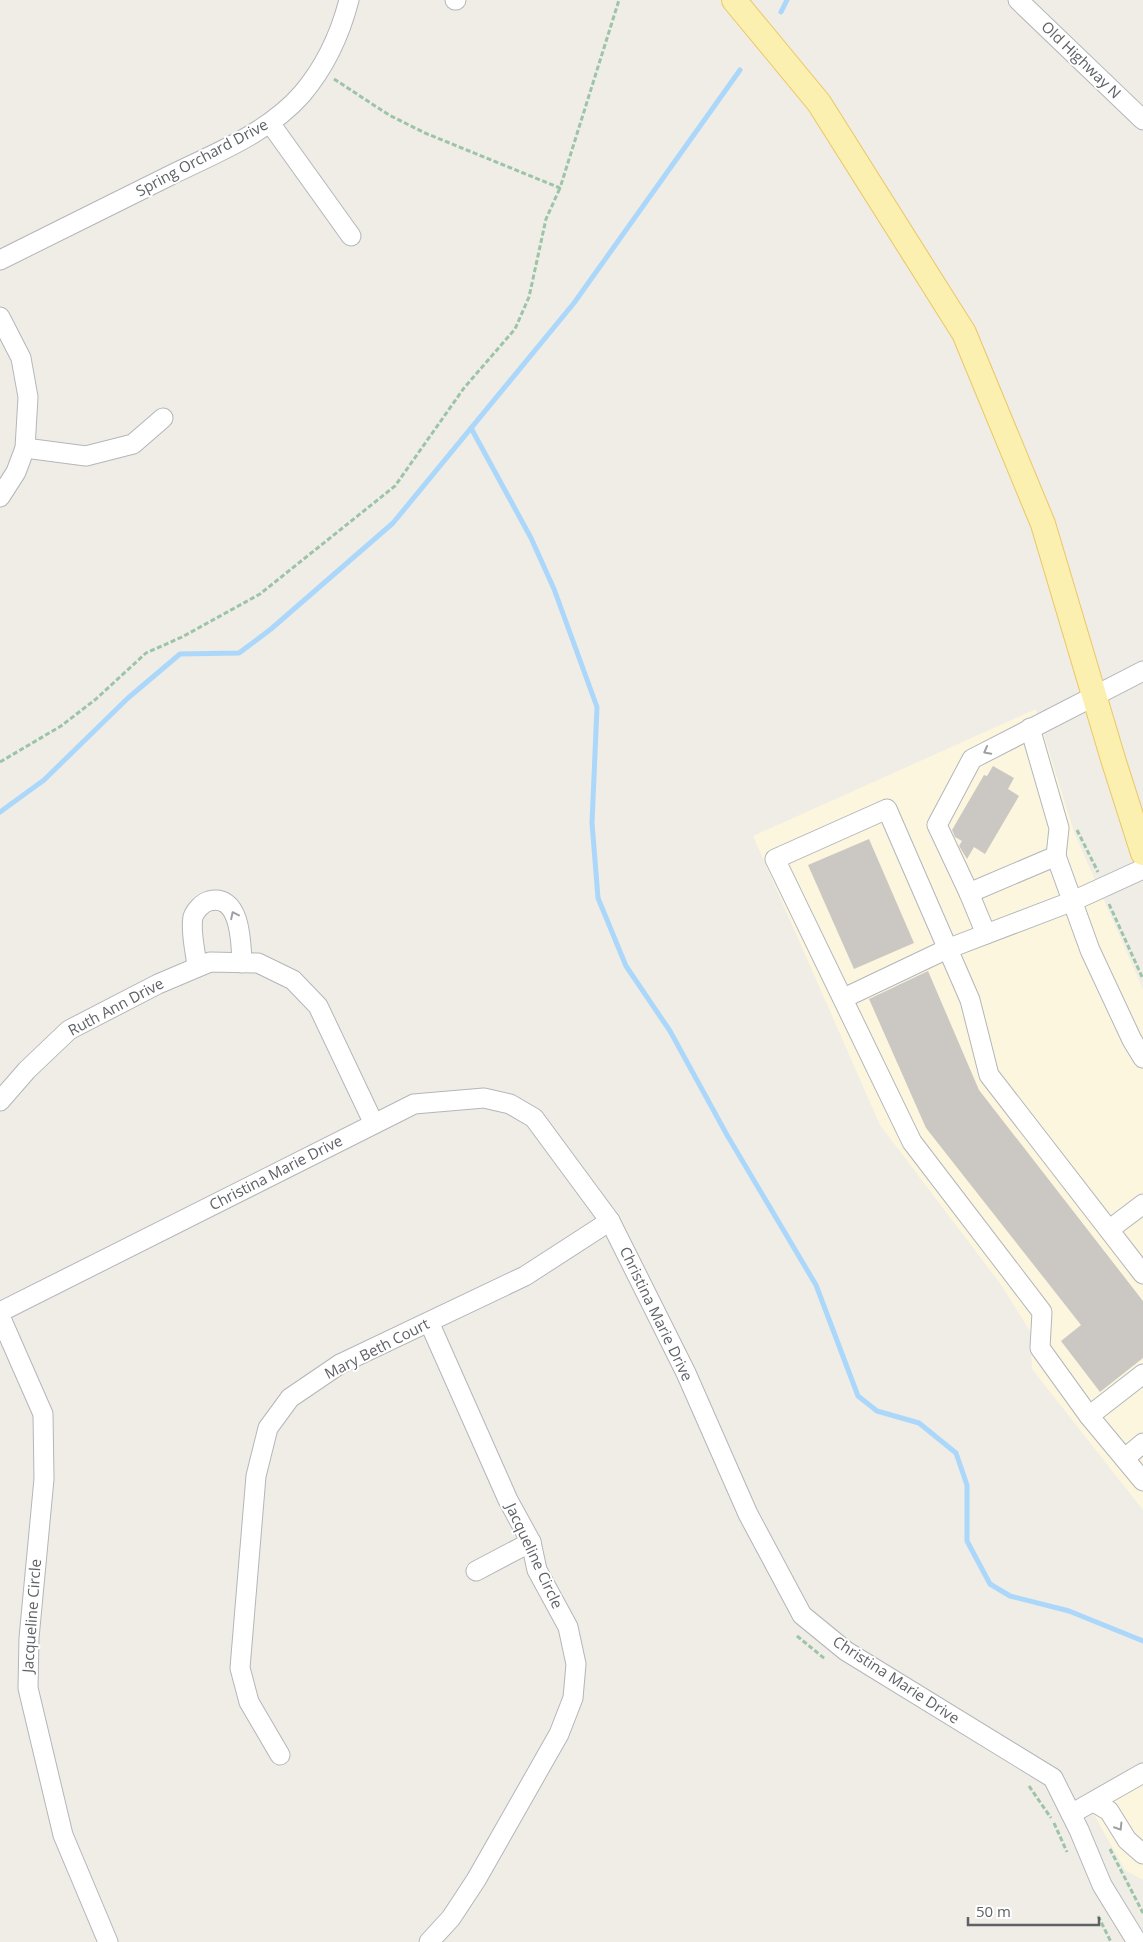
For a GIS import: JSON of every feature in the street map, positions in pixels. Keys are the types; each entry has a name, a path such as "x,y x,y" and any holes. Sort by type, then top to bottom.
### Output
{"main road":[{"path":"734,0 819,102 964,333 1043,524 1113,760 1143,853"}],"street":[{"name":"Spring Orchard Drive","path":"0,260 228,147 270,124 301,95 327,60 344,19 349,0"},
{"name":"Old Highway N","path":"1018,0 1143,120"},
{"path":"270,124 351,236"},
{"path":"0,317 21,358 28,397 25,448 16,472 0,497"},
{"path":"25,448 86,456 133,444 163,418"},
{"path":"986,934 937,825 972,759 1143,671"},
{"path":"1030,728 1060,828 1056,856 1090,950 1132,1040 1143,1058"},
{"path":"1143,1274 989,1075 970,1000 887,808 775,859 844,998 912,1142 1042,1312 1040,1348 1090,1416 1143,1481"},
{"path":"969,893 1056,856"},
{"path":"844,998 947,949 1073,902 1143,870"},
{"path":"197,968 193,917 198,908 206,902 214,901 225,903 232,909 238,924 242,963"},
{"name":"Ruth Ann Drive","path":"0,1101 27,1070 69,1030 158,984 210,962 258,963 293,980 318,1006 374,1124"},
{"name":"Christina Marie Drive","path":"0,1314 414,1104 484,1098 510,1104 534,1118 610,1221 686,1373 748,1514 802,1615 846,1651 1053,1778 1102,1884 1137,1942"},
{"path":"1110,1229 1143,1204"},
{"name":"Mary Beth Court","path":"280,1755 249,1702 240,1668 256,1476 268,1428 290,1398 340,1364 525,1276 610,1221"},
{"name":"Jacqueline Circle","path":"0,1314 43,1414 44,1479 28,1638 28,1688 62,1835 108,1942"},
{"name":"Jacqueline Circle","path":"429,1322 508,1500 531,1542 537,1570 568,1627 574,1646 576,1664 573,1698 559,1734 476,1880 451,1918 429,1942"},
{"path":"1090,1416 1143,1374"},
{"path":"1125,1458 1143,1443"},
{"path":"476,1571 531,1542"},
{"path":"1071,1814 1143,1773"},
{"path":"1094,1802 1109,1811 1127,1840 1143,1854"}],"path":[{"path":"0,762 62,726 96,699 146,653 182,637 260,594 395,486 464,388 515,329 529,297 546,218 560,188 619,0"},
{"path":"320,69 389,115 425,134 560,188"},
{"path":"1075,822 1103,887 1110,909 1143,980"},
{"path":"1108,1844 1143,1913"}],"shaded area":[{"path":"1036,709 1074,832 1143,989 1143,1510 1032,1369 1030,1331 1002,1286 880,1125 753,836"},
{"path":"1143,1766 1143,1880 1125,1870 1083,1795"}],"building":[{"path":"993,766 1014,778 1008,789 1019,796 985,854 974,847 967,859 959,846 962,841 955,837 952,830 984,775 987,776"},
{"path":"869,839 914,943 854,969 808,865"},
{"path":"928,971 979,1090 1143,1301 1143,1358 1100,1392 1061,1341 1081,1325 926,1128 869,999"}],"waterway":[{"path":"781,12 787,0"},
{"path":"0,812 44,780 128,698 180,654 239,653 271,629 393,523 574,303 740,70"},
{"path":"471,428 531,538 554,589 597,707 592,823 598,898 626,966 670,1031 727,1135 816,1285 858,1396 877,1411 919,1423 956,1453 967,1485 967,1541 990,1584 1010,1596 1069,1611 1143,1641"}]}
